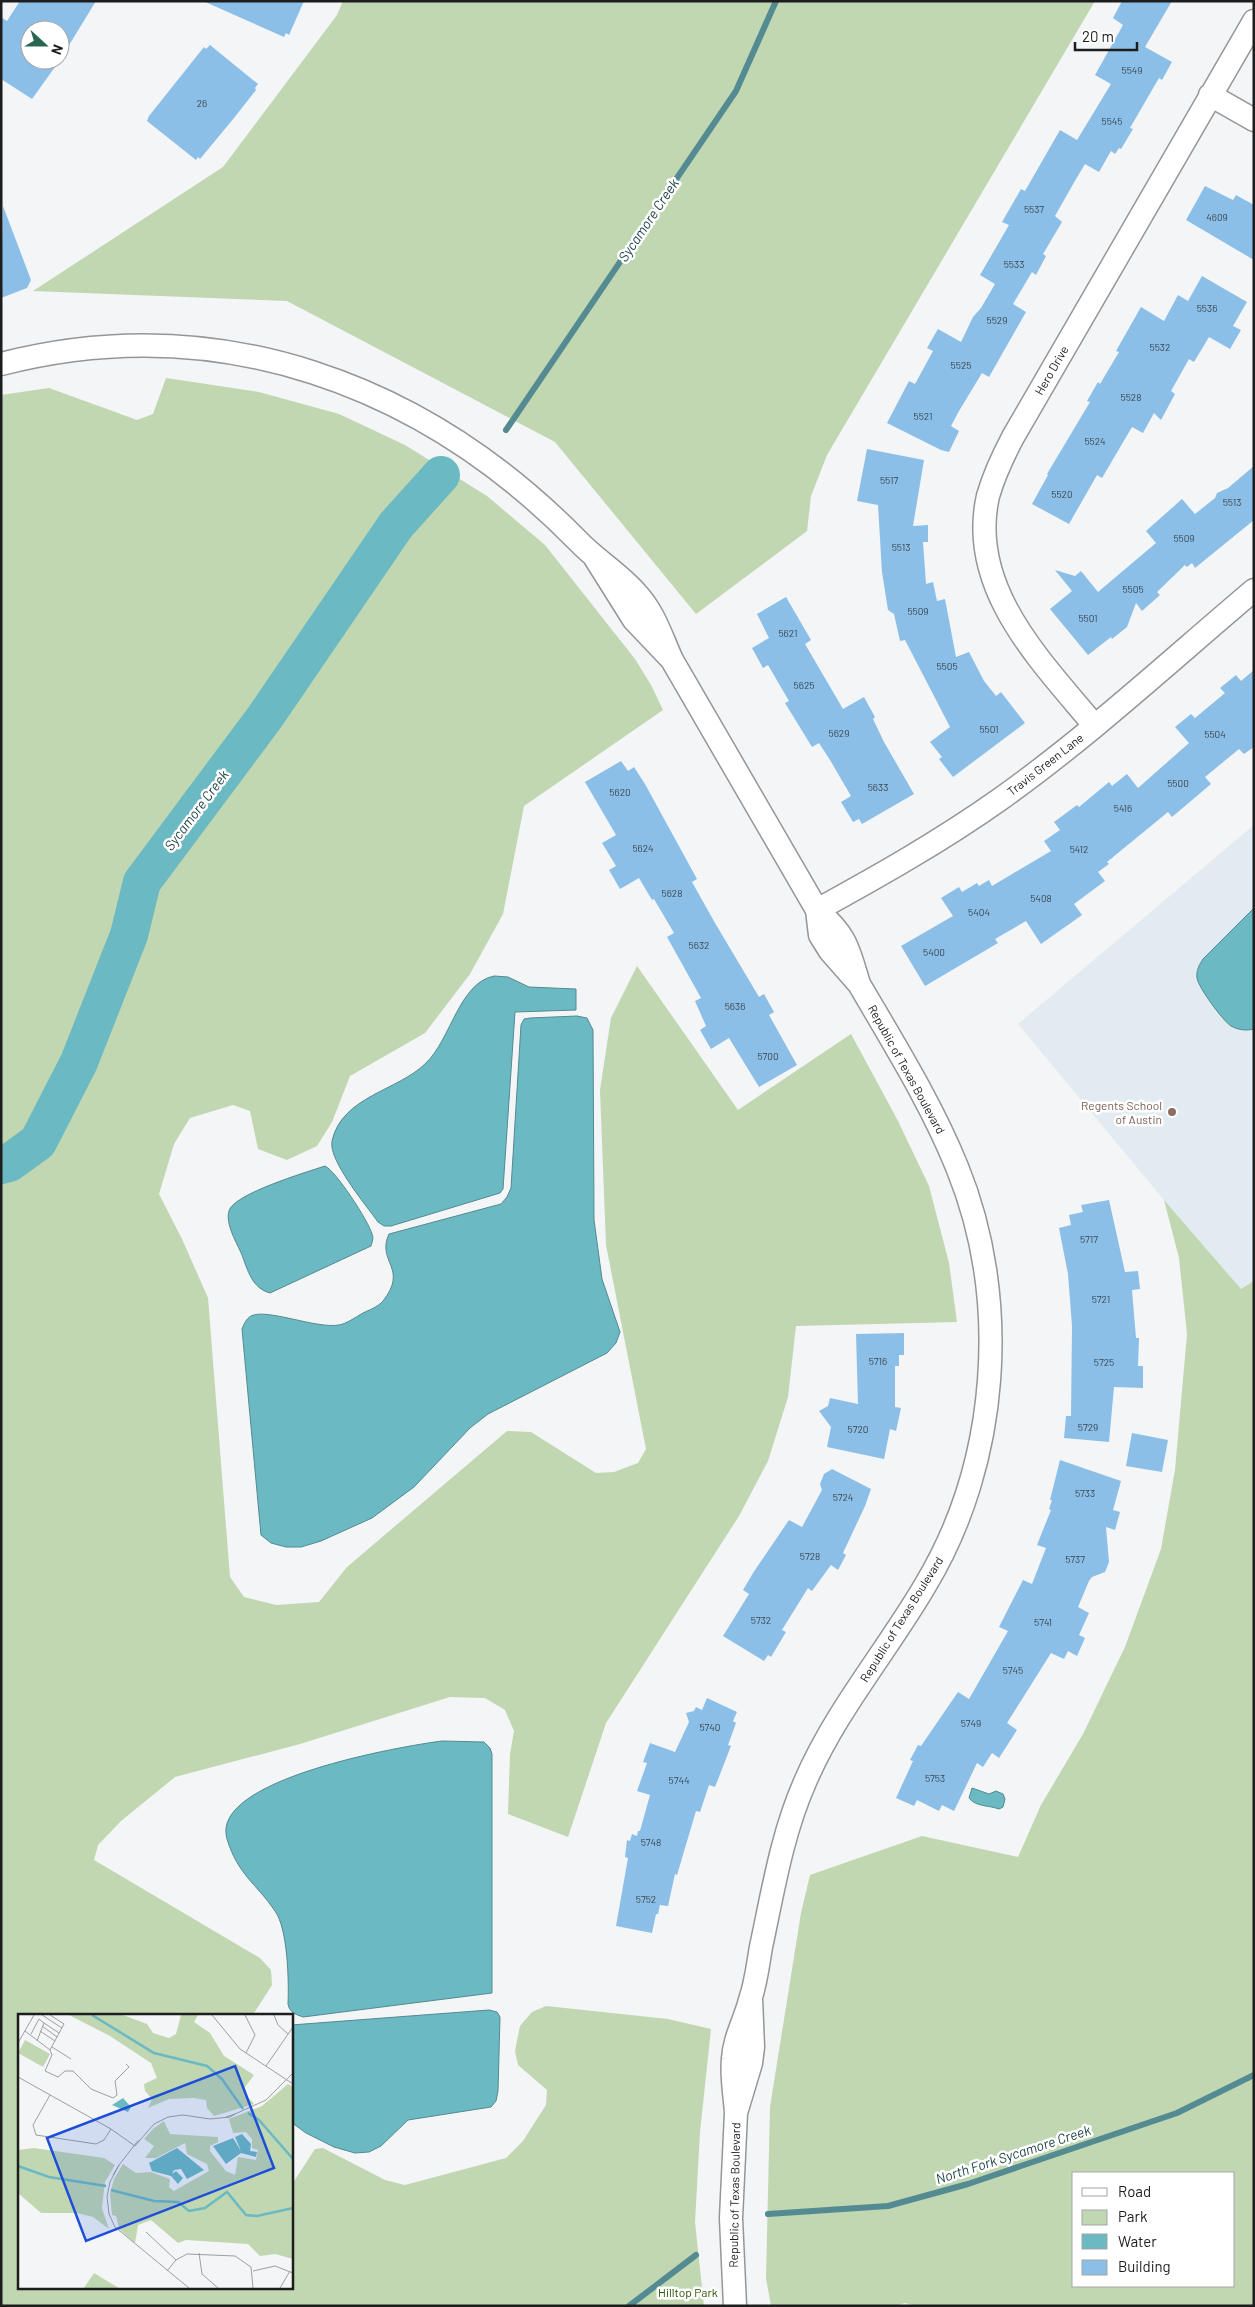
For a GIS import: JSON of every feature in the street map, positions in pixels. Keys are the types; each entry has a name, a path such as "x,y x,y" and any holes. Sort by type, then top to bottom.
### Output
{"street":[{"name":"Hero Drive","path":"1094,725 1030,647 1003,605 988,559 986,531 988,498 998,466 1013,437 1254,20"},
{"path":"1210,95 1254,120"},
{"name":"Republic of Texas Boulevard","path":"1,364 51,353 121,346 189,347 241,354 327,377 411,414 469,448 532,496 595,558 630,614 672,660 817,910 820,936 830,951 860,984 930,1107 958,1169 972,1206 980,1238 989,1305 989,1381 984,1417 969,1485 960,1515 944,1552 923,1590 837,1720 804,1783 781,1854 751,1998 735,2044 733,2060 736,2113 731,2218 735,2306"},
{"name":"Travis Green Lane","path":"817,910 956,829 1000,800 1094,725 1254,590"}],"shaded area":[{"name":"Regents School of Austin","path":"1254,825 1254,1304 1164,1200 1018,1024"}],"green space":[{"path":"343,1 1095,1 827,455 811,496 807,531 696,614 555,442 287,301 33,291 223,167 337,15"},
{"name":"Hilltop Park","path":"166,378 259,392 339,414 405,445 487,496 545,545 635,659 651,685 663,710 524,806 503,914 470,974 425,1033 350,1076 332,1122 317,1146 287,1160 258,1149 250,1111 233,1105 190,1118 174,1144 159,1194 182,1239 208,1298 230,1577 244,1597 276,1605 319,1602 347,1567 507,1431 531,1432 596,1473 614,1472 638,1463 646,1449 606,1245 600,1090 611,1018 637,966 738,1110 851,1034 897,1119 929,1186 949,1263 957,1322 796,1326 788,1397 768,1461 739,1516 606,1723 568,1837 508,1814 510,1754 514,1731 505,1710 485,1698 450,1697 300,1744 175,1777 121,1821 98,1845 94,1860 260,1958 271,1970 272,1985 253,2014 18,2014 18,2290 292,2290 292,2184 315,2149 323,2148 385,2180 405,2185 506,2158 523,2141 546,2105 547,2090 518,2065 515,2051 520,2026 532,2012 546,2006 668,2019 711,2029 700,2132 695,2222 704,2306 1,2306 1,395 49,388 137,420 153,414"},
{"path":"1164,1200 1241,1289 1254,1281 1254,2306 917,2306 905,2303 894,2306 771,2306 766,2278 770,2107 801,1913 810,1875 922,1836 1018,1857 1041,1805 1083,1734 1125,1647 1161,1549 1175,1470 1187,1334 1179,1258"}],"water":[{"path":"1254,908 1254,1029 1242,1030 1227,1023 1217,1011 1198,982 1197,973 1203,959"},
{"path":"494,976 508,977 529,987 576,989 576,1010 515,1012 503,1189 500,1193 391,1226 384,1226 378,1222 357,1194 336,1159 332,1149 332,1141 338,1126 347,1114 359,1104 401,1081 426,1063 435,1053 456,1013 472,989 482,981"},
{"path":"577,1016 587,1018 593,1030 594,1220 602,1279 620,1332 616,1343 607,1353 488,1414 470,1428 414,1487 372,1518 321,1541 301,1547 286,1547 271,1543 261,1535 242,1329 245,1322 251,1316 258,1314 280,1316 318,1324 339,1325 345,1323 379,1305 390,1290 393,1273 386,1252 389,1234 501,1204 511,1188 521,1025 524,1019 530,1018"},
{"path":"325,1166 337,1177 365,1219 373,1236 371,1246 270,1293 264,1291 255,1283 249,1273 230,1227 229,1211 234,1204 256,1191"},
{"path":"442,1741 484,1742 490,1748 492,1754 492,1993 303,2017 295,2014 288,2004 287,1956 283,1930 275,1911 236,1862 227,1839 229,1818 248,1799 277,1783 313,1769 352,1758"},
{"path":"972,1788 989,1794 996,1791 1003,1794 1005,1799 1003,1807 999,1809 975,1803 969,1798"},
{"path":"489,2010 497,2012 500,2017 498,2091 496,2101 491,2107 408,2120 381,2146 369,2152 355,2153 334,2147 306,2133 292,2123 292,2025"}],"building":[{"path":"20,1 96,1 70,44 70,20 20,20 20,70 53,70 32,99 1,79 1,17 7,21"},
{"path":"203,1 304,1 289,35 286,33 284,37"},
{"path":"1122,1 1172,1 1145,47 1172,62 1162,80 1159,78 1130,128 1133,129 1121,149 1119,148 1115,154 1111,151 1099,172 1085,164 1076,179 1055,216 1062,222 1043,254 1046,256 1036,275 1032,272 1013,304 1026,312 989,377 982,373 959,411 951,426 959,431 949,452 941,450 887,423 909,381 915,384 933,351 927,348 938,329 961,342 973,317 981,308 995,284 980,275 1009,225 1002,222 1021,189 1025,191 1060,130 1077,140 1111,84 1095,75 1123,25 1113,18"},
{"path":"210,45 258,84 255,88 256,90 234,118 200,159 198,157 196,160 147,121 204,47 206,49"},
{"path":"1205,186 1233,200 1236,195 1254,205 1254,260 1186,220"},
{"path":"3,206 31,280 27,288 1,298"},
{"path":"1202,276 1247,302 1233,326 1241,330 1230,349 1209,337 1194,362 1189,359 1171,391 1175,394 1161,420 1154,413 1143,433 1132,427 1102,478 1097,475 1069,524 1032,504 1047,474 1090,402 1087,401 1098,382 1100,384 1119,352 1116,351 1141,307 1164,321 1178,295 1188,301"},
{"path":"867,449 924,460 913,526 928,525 928,542 923,542 926,584 933,582 937,601 945,599 956,657 969,652 984,681 996,696 1001,692 1025,723 953,777 939,759 942,757 930,742 950,727 905,640 900,641 894,614 888,610 882,572 878,505 857,501"},
{"path":"1254,466 1254,520 1195,568 1192,563 1187,567 1185,565 1157,592 1160,595 1142,611 1136,603 1127,627 1088,655 1050,609 1072,591 1055,570 1075,576 1081,571 1098,592 1156,543 1146,531 1182,499 1195,514 1215,498 1217,493 1228,488"},
{"path":"786,597 811,640 805,644 843,709 864,697 875,717 873,719 884,742 914,794 862,824 859,819 853,822 841,802 851,796 830,760 819,743 812,747 785,703 789,701 768,665 763,668 752,648 769,638 757,614"},
{"path":"1254,670 1254,747 1244,754 1239,749 1205,777 1211,784 1172,817 1168,812 1107,862 1109,864 1098,872 1105,881 1074,904 1082,915 1041,944 1026,921 995,939 998,943 925,986 901,946 953,916 941,898 959,887 962,892 977,883 979,886 989,880 992,886 1051,851 1044,841 1060,830 1054,822 1077,805 1079,807 1109,782 1112,786 1127,774 1138,788 1189,743 1175,727 1191,714 1195,718 1225,693 1220,688 1236,675 1241,681"},
{"path":"621,761 628,771 634,767 645,784 697,879 692,882 759,997 764,994 774,1012 769,1015 797,1065 759,1087 729,1038 711,1049 700,1030 706,1026 695,1001 701,998 667,937 674,933 654,899 652,900 639,878 620,889 609,870 616,866 602,843 616,835 585,782"},
{"path":"1109,1200 1125,1272 1138,1271 1140,1289 1132,1290 1136,1338 1139,1338 1138,1366 1143,1366 1143,1388 1114,1387 1109,1442 1064,1438 1066,1416 1071,1416 1072,1326 1068,1274 1059,1228 1071,1225 1069,1215 1083,1212 1081,1205"},
{"path":"904,1333 904,1355 899,1355 899,1366 895,1366 895,1407 901,1408 896,1431 890,1429 884,1459 827,1447 831,1427 819,1411 828,1406 830,1398 858,1404 856,1334"},
{"path":"1132,1433 1168,1440 1162,1472 1126,1466"},
{"path":"1060,1460 1121,1481 1113,1510 1120,1512 1115,1530 1106,1527 1109,1562 1105,1572 1092,1577 1089,1581 1078,1607 1089,1613 1079,1635 1085,1638 1077,1656 1068,1651 1064,1659 1051,1653 1007,1723 1017,1730 999,1758 992,1753 983,1767 977,1763 954,1811 942,1805 939,1811 917,1800 914,1806 896,1798 913,1761 910,1760 918,1745 921,1746 958,1692 969,1699 1008,1631 999,1627 1023,1580 1032,1584 1046,1548 1037,1545 1051,1510 1049,1509 1052,1500 1050,1500"},
{"path":"832,1469 871,1489 865,1506 843,1553 846,1555 838,1570 831,1565 812,1591 808,1588 782,1630 786,1632 771,1657 768,1655 764,1661 723,1636 749,1594 743,1590 753,1573 789,1520 802,1527 822,1490 820,1484 824,1474"},
{"path":"707,1698 737,1712 733,1721 736,1723 728,1745 731,1746 715,1787 709,1785 700,1812 696,1811 677,1875 675,1874 668,1906 660,1905 652,1933 616,1926 628,1858 625,1857 627,1840 630,1841 632,1834 637,1836 638,1831 640,1831 650,1795 637,1791 647,1763 643,1762 650,1743 675,1752 689,1722 686,1713 694,1711 696,1707 702,1710"}],"waterway":[{"name":"Sycamore Creek","path":"506,430 736,91 776,1"},
{"name":"Sycamore Creek","path":"1,1165 9,1163 38,1142 79,1062 129,935 142,882 265,717 396,525 441,475"},
{"name":"North Fork Sycamore Creek","path":"768,2214 888,2206 968,2184 1177,2113 1254,2075"},
{"name":"North Fork Sycamore Creek","path":"629,2306 696,2255"}],"place":[{"name":"Regents School of Austin","path":"1172,1112"}]}
